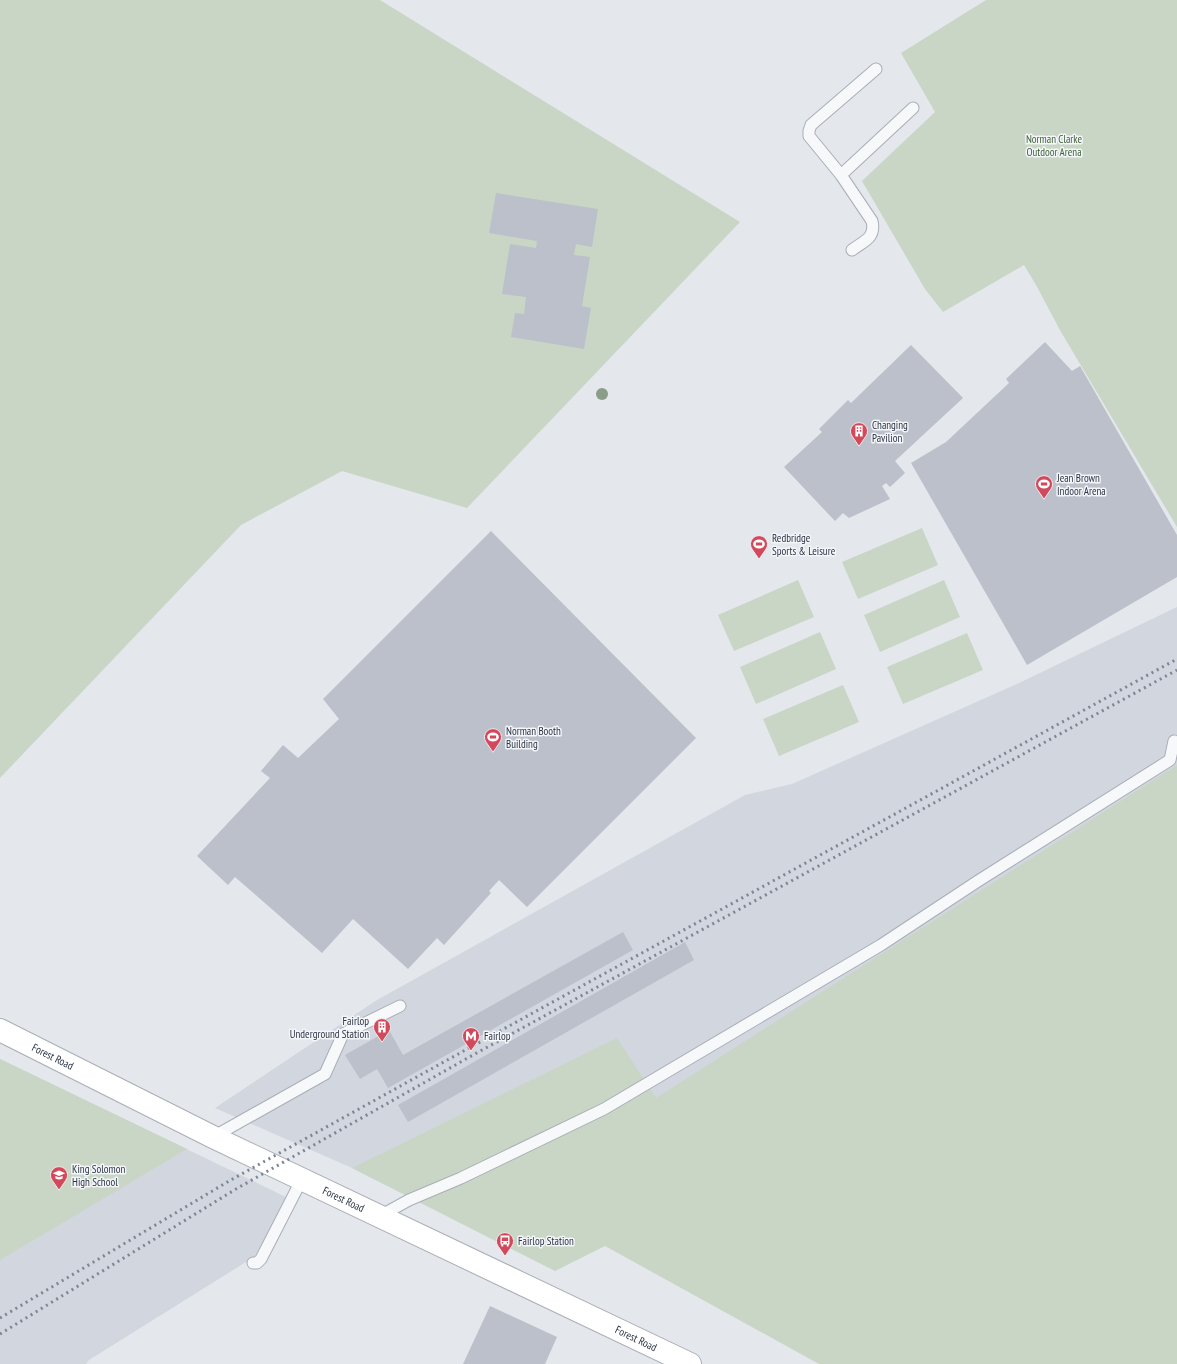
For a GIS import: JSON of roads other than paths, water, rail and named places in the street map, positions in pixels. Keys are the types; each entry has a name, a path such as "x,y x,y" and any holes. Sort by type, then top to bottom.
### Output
{"street":[{"name":"Forest Road","path":"0,1030 213,1137 690,1364"}],"lane":[{"path":"852,250 872,234 874,228 872,221 841,175 809,136 808,131 811,125 876,69"},
{"path":"841,175 914,108"},
{"path":"379,1217 409,1200 461,1178 604,1109 881,945 978,880 1170,760 1174,741"},
{"path":"213,1137 325,1074 343,1034 400,1006"},
{"path":"253,1263 261,1259 302,1179"}],"railway":[{"path":"0,1318 229,1181 1177,659"},
{"path":"0,1334 236,1189 473,1055 1177,670"}],"place":[{"name":"Changing Pavilion","path":"859,446"},
{"name":"Jean Brown Indoor Arena","path":"1044,499"},
{"name":"Redbridge Sports & Leisure","path":"759,559"},
{"name":"Norman Booth Building","path":"493,752"},
{"name":"Fairlop Underground Station","path":"382,1042"},
{"name":"Fairlop","path":"471,1051"},
{"name":"King Solomon High School","path":"59,1190"},
{"name":"Fairlop Station","path":"505,1256"}],"park label":[{"name":"Norman Clarke Outdoor Arena","path":"1054,145"}]}
